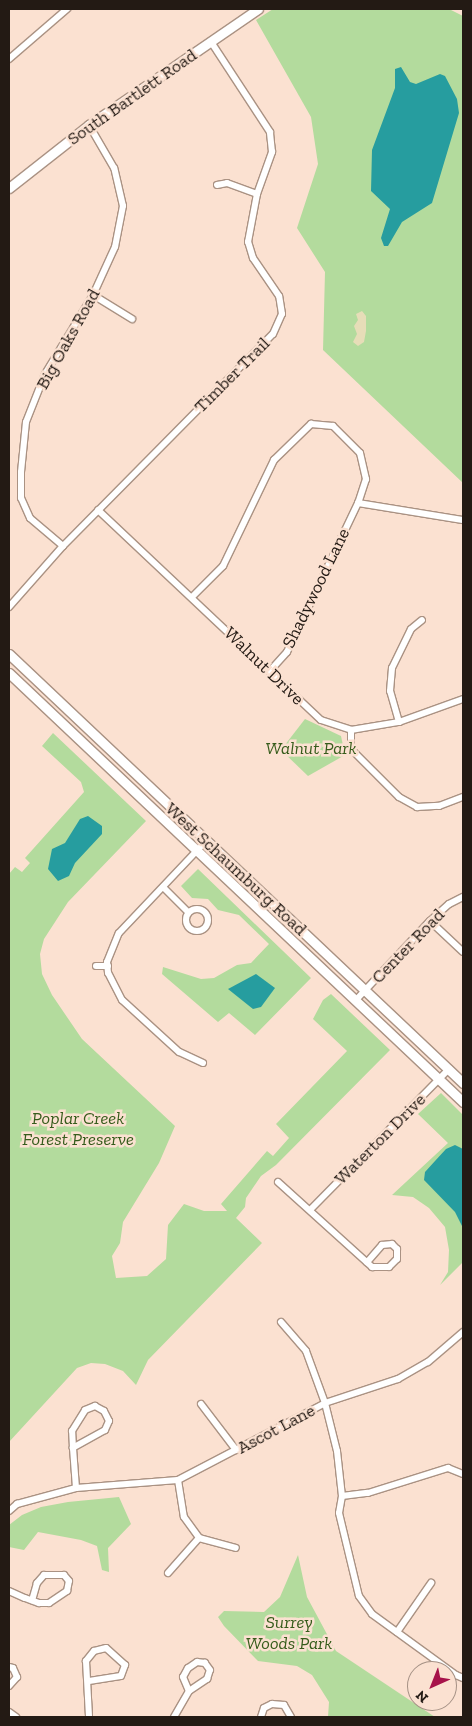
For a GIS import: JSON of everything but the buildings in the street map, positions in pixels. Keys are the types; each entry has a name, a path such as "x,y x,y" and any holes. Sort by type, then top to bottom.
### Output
{"main road":[{"name":"South Bartlett Road","path":"9,188 89,125 258,9"},
{"name":"West Schaumburg Road","path":"9,654 463,1083"},
{"name":"West Schaumburg Road","path":"9,673 463,1102"}],"street":[{"path":"9,59 68,9"},
{"name":"Timber Trail","path":"9,607 63,546 273,334 282,314 279,296 253,258 248,242 257,194 272,152 270,132 211,42"},
{"name":"Big Oaks Road","path":"63,546 30,518 21,498 26,422 45,374 93,295 115,247 123,206 114,168 89,125"},
{"path":"217,185 227,184 257,194"},
{"path":"93,295 132,319"},
{"name":"Shadywood Lane","path":"192,597 223,566 274,460 311,424 333,426 360,453 366,479 358,503 287,652 270,671"},
{"path":"358,503 463,520"},
{"name":"Walnut Drive","path":"98,510 321,720 351,730 399,722 463,699"},
{"path":"399,722 390,691 392,668 411,629 422,620"},
{"path":"351,730 351,749 398,797 417,808 439,806 463,797"},
{"path":"203,1063 178,1052 122,1000 108,966 114,939 206,841"},
{"path":"163,887 188,912"},
{"name":"Center Road","path":"356,1000 430,921 449,904 463,897"},
{"path":"430,921 463,952"},
{"path":"96,966 108,966"},
{"name":"Waterton Drive","path":"311,1209 448,1069"},
{"path":"278,1182 311,1209 367,1262 378,1268 389,1267 397,1259 397,1250 392,1244 382,1245 367,1262"},
{"path":"281,1322 306,1351 325,1403 337,1451 342,1496 339,1512 360,1596 372,1614 463,1678"},
{"name":"Ascot Lane","path":"9,1511 17,1504 76,1488 178,1480 325,1403 398,1379 428,1362 463,1332"},
{"path":"201,1404 236,1450"},
{"path":"72,1448 105,1430 109,1421 104,1411 95,1406 85,1410 72,1431 72,1448 76,1488"},
{"path":"342,1496 368,1493 448,1468 463,1474"},
{"path":"178,1480 184,1518 199,1538 236,1548"},
{"path":"168,1573 199,1538"},
{"path":"9,1591 32,1600 49,1603 67,1591 69,1581 64,1575 44,1575 37,1583 32,1600"},
{"path":"397,1632 432,1583"},
{"path":"89,1681 121,1676 125,1665 106,1648 94,1652 86,1661 89,1681 89,1717"},
{"path":"174,1717 189,1691 207,1679 210,1670 204,1663 197,1662 188,1668 183,1677 189,1691"},
{"path":"9,1667 13,1668 16,1678 9,1686"},
{"path":"261,1717 264,1708 272,1704 284,1705 291,1717"},
{"path":"9,1712 16,1717"}],"green space":[{"path":"273,9 449,9 463,16 463,483 323,350 325,272 297,228 318,164 311,117 256,20"},
{"name":"Walnut Park","path":"305,719 341,736 345,755 308,776 281,750"},
{"name":"Poplar Creek Forest Preserve","path":"53,733 146,821 68,902 44,939 40,954 42,974 52,995 82,1039 175,1126 159,1163 123,1222 120,1243 112,1256 116,1278 147,1276 166,1259 168,1225 184,1204 204,1211 227,1211 221,1204 267,1151 273,1156 289,1138 276,1124 347,1051 313,1019 323,1000 331,994 390,1050 276,1165 261,1176 246,1198 245,1207 236,1218 262,1243 148,1360 136,1385 123,1371 105,1364 91,1363 77,1368 9,1442 9,874 15,867 22,872 30,863 25,858 84,792 81,782 42,746"},
{"path":"198,869 311,978 255,1035 229,1013 218,1022 162,974 163,967 201,979 214,978 237,965 251,963 269,944 239,915 218,910 208,899 192,898 181,886"},
{"path":"441,1093 463,1115 463,1262 440,1285 448,1272 449,1250 445,1227 429,1208 413,1197 392,1195 448,1143 418,1114"},
{"path":"119,1497 131,1524 108,1548 109,1572 102,1570 97,1546 81,1540 38,1532 24,1550 9,1547 9,1525 22,1515 41,1507 68,1502"},
{"name":"Surrey Woods Park","path":"298,1555 307,1597 336,1651 407,1698 407,1711 426,1711 435,1717 328,1717 329,1702 312,1675 297,1666 258,1661 224,1626 218,1617 224,1611 264,1612 280,1597"}],"sand":[{"path":"362,311 366,316 366,331 364,342 358,346 353,342 357,334 354,326 358,320 356,314"}],"water":[{"path":"401,67 410,82 416,84 440,74 445,76 457,99 459,113 432,203 402,222 388,246 384,246 381,238 390,209 371,191 372,150 395,88 395,69"},
{"path":"88,816 102,826 102,834 75,863 69,876 58,881 48,869 52,849 65,843 80,819"},
{"path":"256,974 275,988 261,1007 253,1009 228,989"},
{"path":"455,1145 463,1149 463,1228 455,1212 424,1180 425,1172 446,1149"}]}
